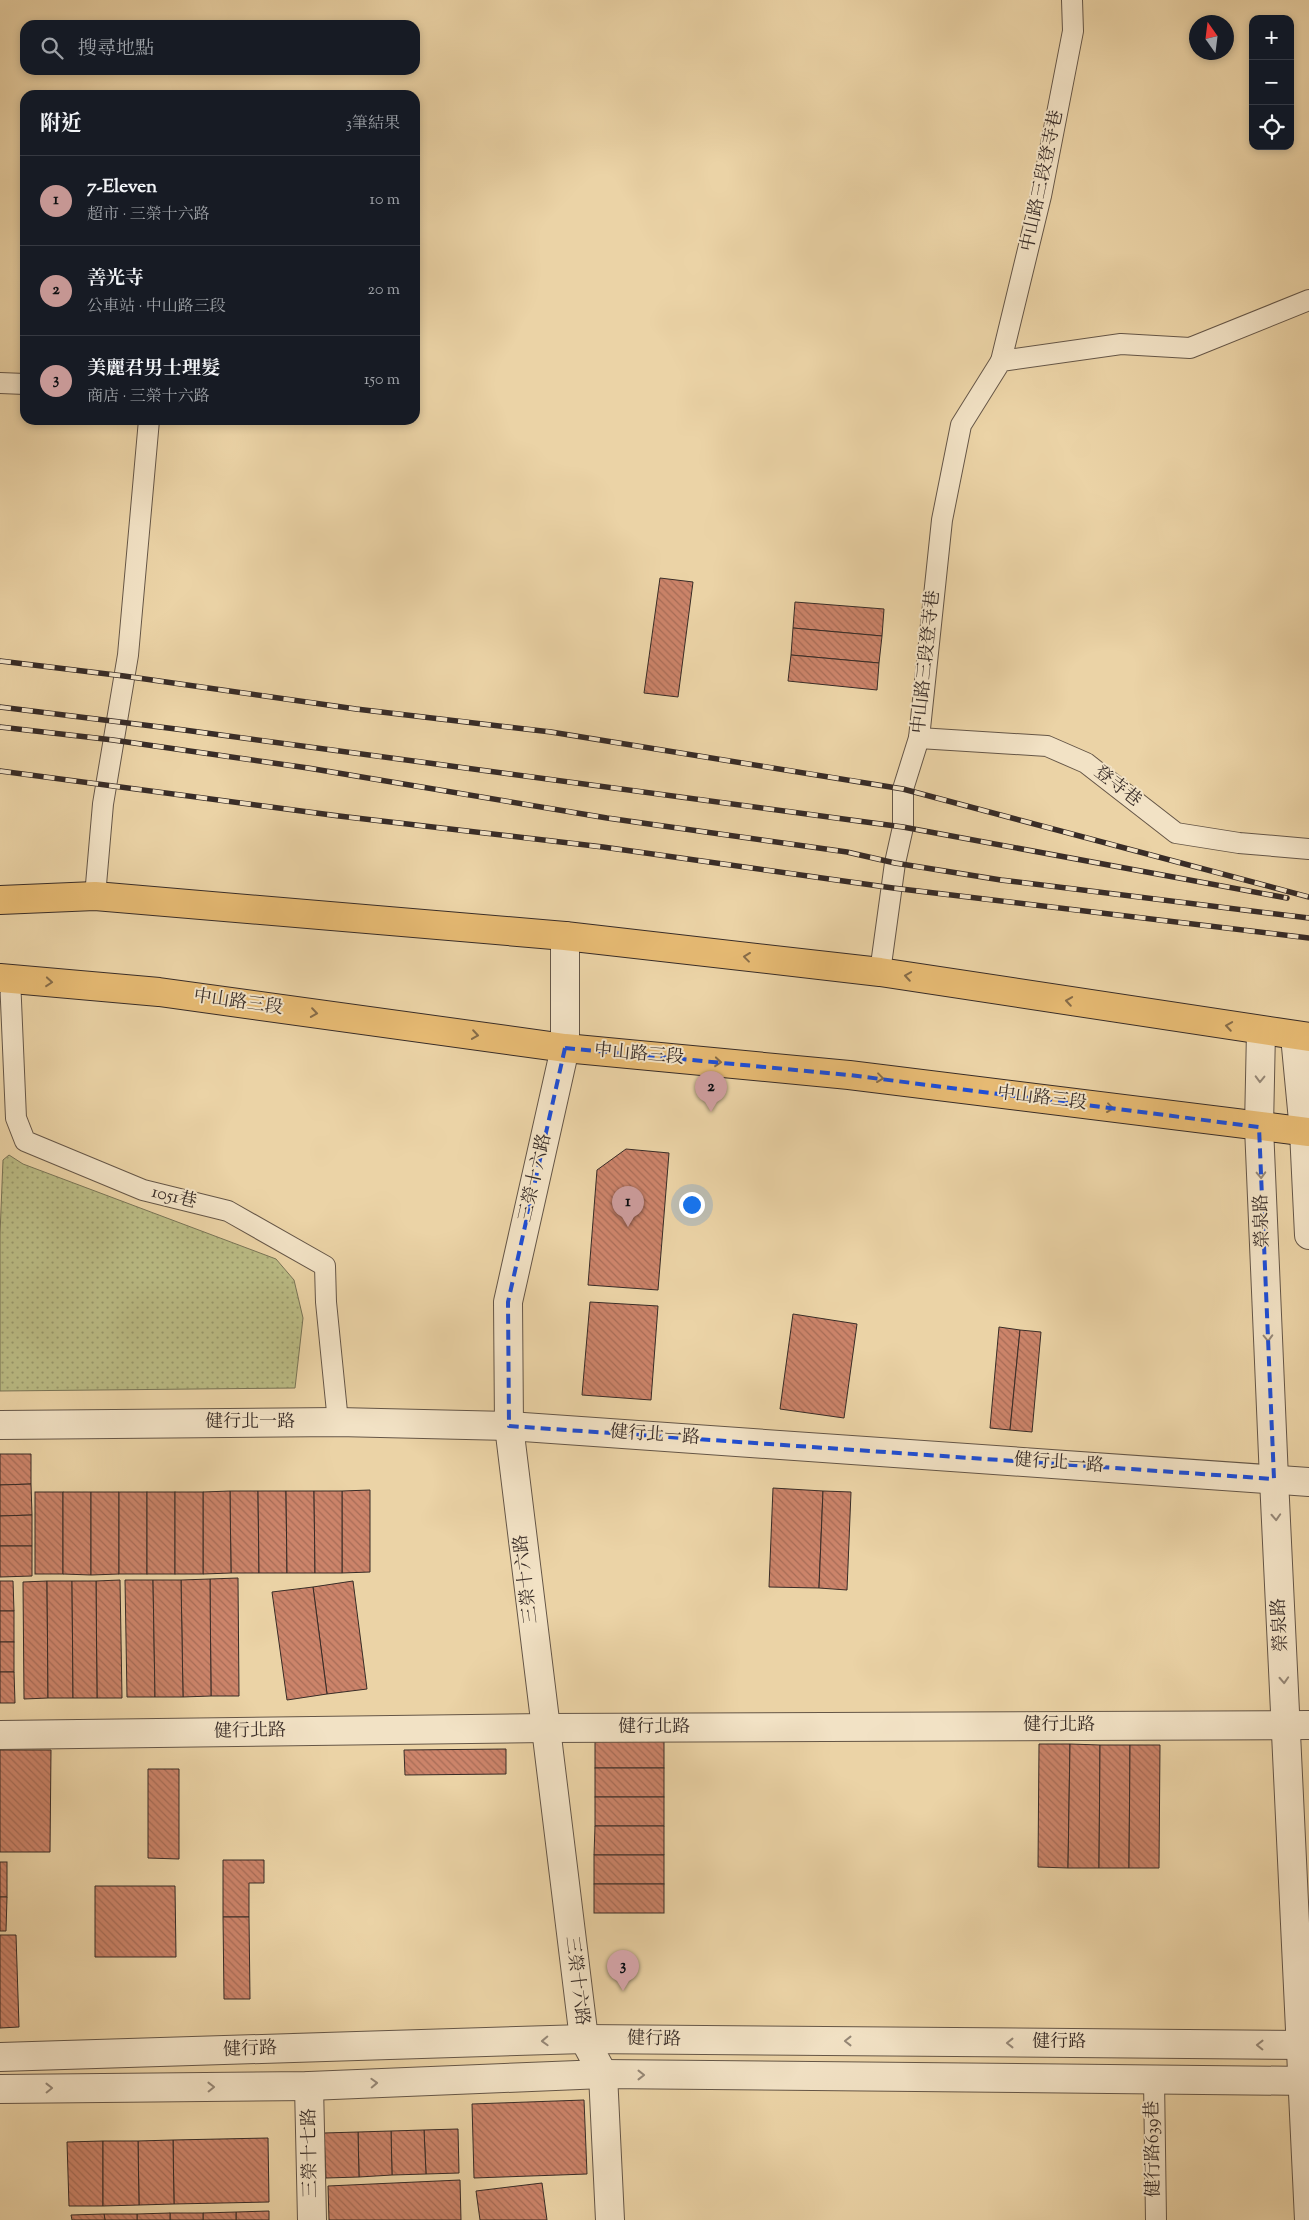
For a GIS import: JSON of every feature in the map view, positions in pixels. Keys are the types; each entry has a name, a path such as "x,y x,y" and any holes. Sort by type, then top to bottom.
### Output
{"main road":[{"path":"0,900 95,896 565,936 880,972 1302,1037"},
{"name":"中山路三段","path":"5,978 159,992 565,1048 849,1075 1306,1132"}],"street":[{"name":"三榮十六路","path":"565,936 565,1048 508,1302 510,1426 584,2039 603,2074 610,2220"},
{"name":"榮泉路","path":"1261,1031 1259,1127 1274,1479 1298,1725 1309,2220"},
{"path":"1302,1037 1309,1235"},
{"name":"健行北一路","path":"0,1424 338,1422 510,1426 1309,1482"},
{"name":"健行北路","path":"0,1735 545,1728 1298,1725"},
{"name":"健行路","path":"0,2057 584,2039 1305,2045"},
{"name":"健行路","path":"0,2089 309,2086 603,2074 1305,2081"},
{"name":"三榮十七路","path":"309,2086 312,2220"}],"lane":[{"name":"中山路三段登寺巷","path":"880,972 895,863 903,827 903,789 919,738 942,520 961,425 1001,361 1042,196 1073,31 1072,0"},
{"path":"1001,361 1121,344 1190,348 1309,300"},
{"path":"0,383 20,384"},
{"path":"95,896 103,804 128,655 149,425"},
{"name":"登寺巷","path":"919,738 1047,746 1086,763 1176,833 1239,844 1309,849"},
{"name":"1051巷","path":"5,978 16,1118 25,1140 143,1190 228,1211 325,1266 326,1302 338,1422"},
{"name":"健行路639巷","path":"1154,2079 1156,2220"}],"highlighted area":[{"path":"565,1048 849,1075 1259,1127 1274,1479 509,1426 508,1302"}],"green space":[{"path":"9,1155 23,1164 276,1259 294,1280 303,1318 295,1388 0,1391 0,1234 3,1160"}],"building":[{"path":"660,578 693,582 678,697 644,693"},
{"path":"795,602 884,609 882,636 793,628"},
{"path":"793,628 882,636 879,663 791,655"},
{"path":"791,655 879,663 877,690 788,681"},
{"path":"626,1149 669,1153 658,1290 588,1285 597,1170"},
{"path":"590,1302 658,1306 651,1400 582,1395"},
{"path":"793,1314 857,1324 844,1418 780,1409"},
{"path":"999,1327 1020,1330 1010,1430 990,1428"},
{"path":"1020,1330 1041,1332 1032,1432 1010,1430"},
{"path":"0,1454 31,1454 31,1484 0,1485"},
{"path":"31,1484 32,1515 0,1516 0,1485"},
{"path":"773,1488 823,1491 819,1588 769,1587"},
{"path":"370,1490 370,1572 342,1573 342,1491"},
{"path":"230,1491 258,1491 259,1573 231,1573"},
{"path":"230,1491 231,1573 203,1574 203,1492"},
{"path":"258,1491 286,1491 287,1573 259,1573"},
{"path":"286,1491 314,1491 315,1573 287,1573"},
{"path":"314,1491 342,1491 342,1573 315,1573"},
{"path":"823,1491 851,1492 847,1590 819,1588"},
{"path":"35,1492 63,1492 63,1574 35,1574"},
{"path":"63,1492 91,1492 91,1575 63,1574"},
{"path":"91,1492 119,1492 119,1574 91,1575"},
{"path":"119,1492 147,1492 147,1574 119,1574"},
{"path":"147,1492 175,1492 175,1574 147,1574"},
{"path":"175,1492 203,1492 203,1574 175,1574"},
{"path":"32,1515 32,1546 0,1546 0,1516"},
{"path":"0,1546 32,1546 32,1576 0,1577"},
{"path":"238,1578 239,1696 211,1696 210,1579"},
{"path":"210,1579 211,1696 183,1697 181,1580"},
{"path":"120,1580 122,1698 97,1698 96,1581"},
{"path":"125,1580 153,1580 155,1697 127,1697"},
{"path":"153,1580 181,1580 183,1697 155,1697"},
{"path":"0,1581 13,1581 14,1611 0,1611"},
{"path":"47,1581 48,1698 24,1699 23,1582"},
{"path":"47,1581 72,1581 73,1698 48,1698"},
{"path":"72,1581 96,1581 97,1698 73,1698"},
{"path":"353,1581 367,1689 327,1694 313,1587"},
{"path":"313,1587 327,1694 287,1700 272,1592"},
{"path":"0,1611 14,1611 14,1642 0,1642"},
{"path":"0,1642 14,1642 14,1672 0,1672"},
{"path":"0,1672 14,1672 15,1703 0,1703"},
{"path":"595,1739 664,1739 664,1768 595,1768"},
{"path":"1039,1744 1070,1744 1068,1868 1038,1867"},
{"path":"1070,1744 1100,1745 1099,1868 1068,1868"},
{"path":"1100,1745 1130,1745 1129,1868 1099,1868"},
{"path":"1130,1745 1160,1745 1159,1868 1129,1868"},
{"path":"506,1749 506,1774 405,1775 404,1750"},
{"path":"0,1750 51,1750 50,1852 0,1852"},
{"path":"595,1768 664,1768 664,1797 595,1797"},
{"path":"148,1769 179,1769 179,1859 148,1858"},
{"path":"595,1797 664,1797 664,1826 595,1826"},
{"path":"595,1826 664,1826 664,1855 594,1855"},
{"path":"594,1855 664,1855 664,1884 594,1884"},
{"path":"223,1860 264,1860 264,1883 249,1883 249,1917 223,1917"},
{"path":"0,1862 7,1862 7,1897 0,1897"},
{"path":"594,1884 664,1884 664,1913 594,1913"},
{"path":"95,1886 175,1886 176,1957 95,1957"},
{"path":"0,1897 7,1897 6,1931 0,1931"},
{"path":"223,1917 249,1917 250,1999 224,1999"},
{"path":"0,1935 16,1935 19,2027 0,2028"},
{"path":"584,2100 587,2174 474,2178 472,2104"},
{"path":"458,2129 459,2173 426,2174 424,2130"},
{"path":"424,2130 426,2174 392,2175 391,2131"},
{"path":"391,2131 392,2175 359,2177 358,2132"},
{"path":"358,2132 359,2177 326,2178 324,2133"},
{"path":"268,2138 269,2202 174,2204 173,2140"},
{"path":"173,2140 174,2204 139,2205 138,2141"},
{"path":"103,2141 103,2206 69,2206 67,2142"},
{"path":"103,2141 138,2141 139,2205 103,2206"},
{"path":"460,2180 461,2220 329,2220 328,2186"},
{"path":"542,2183 547,2220 480,2220 476,2191"},
{"path":"269,2211 269,2220 236,2220 236,2212"},
{"path":"236,2212 236,2220 203,2220 203,2213"},
{"path":"170,2213 203,2213 203,2220 170,2220"},
{"path":"170,2213 170,2220 137,2220 137,2214"},
{"path":"104,2214 137,2214 137,2220 105,2220"},
{"path":"104,2214 105,2220 72,2220 71,2215"}],"railway":[{"path":"0,661 124,676 356,709 551,732 903,789 1309,897"},
{"path":"0,707 903,827 1287,898"},
{"path":"0,727 113,740 308,768 607,818 847,852 895,863 1001,880 1309,918"},
{"path":"0,771 339,816 603,847 893,888 1309,938"}],"place":[{"name":"善光寺","path":"711,1112"},
{"name":"7-Eleven","path":"628,1227"},
{"name":"美麗君男士理髮","path":"623,1991"}]}
